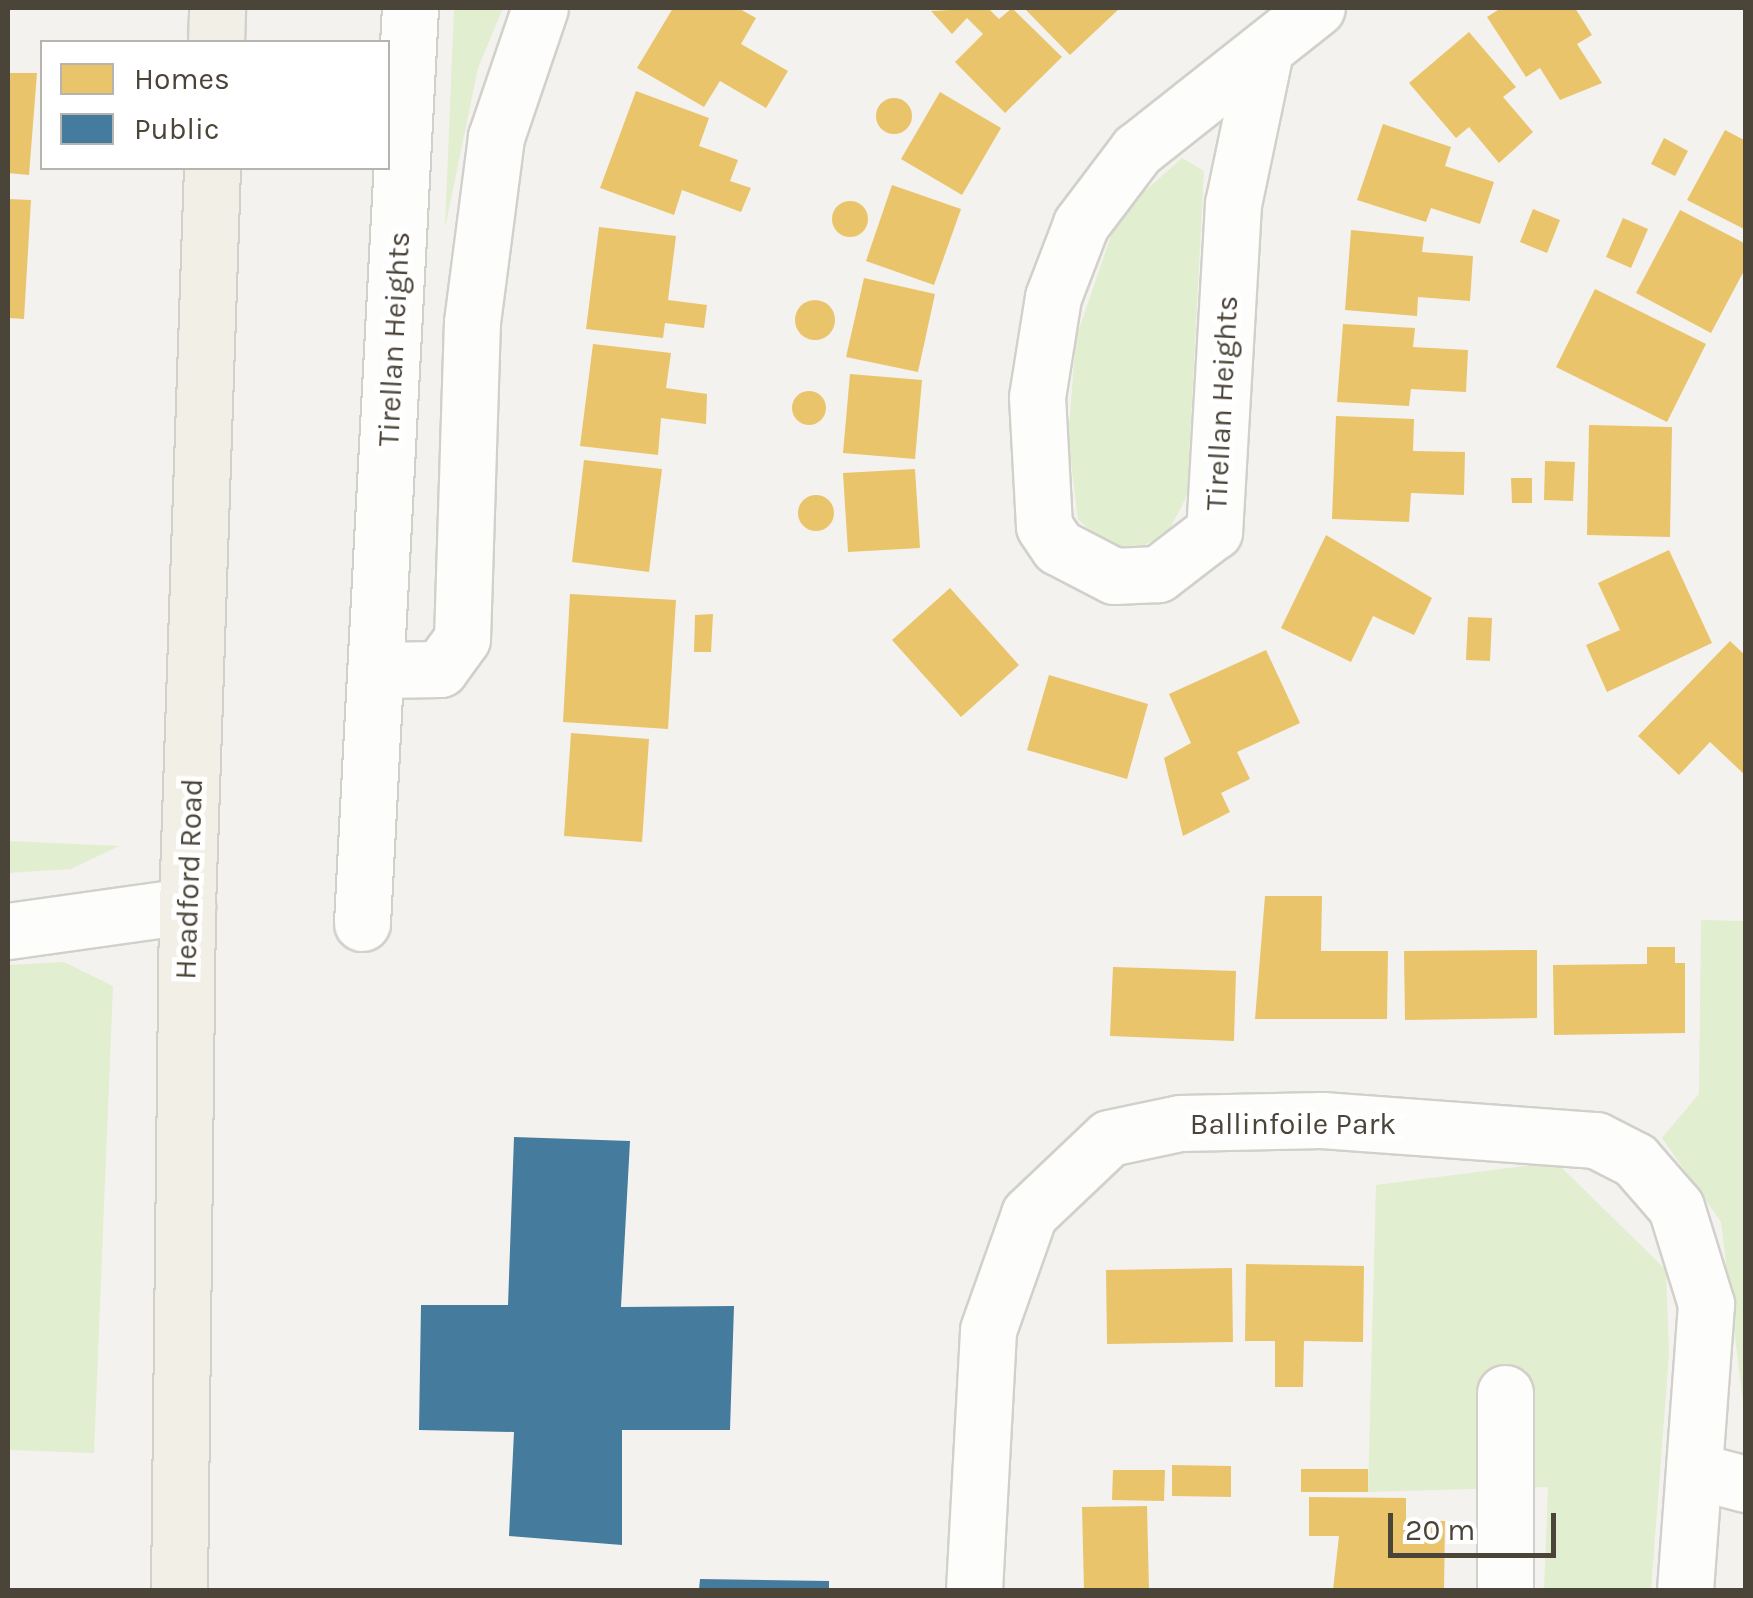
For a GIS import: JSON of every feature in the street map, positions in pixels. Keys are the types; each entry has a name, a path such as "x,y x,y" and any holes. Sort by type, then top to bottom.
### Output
{"main road":[{"path":"216,40 217,8"},
{"name":"Headford Road","path":"179,1590 187,906 212,170"}],"street":[{"name":"Tirellan Heights","path":"362,923 410,8"},
{"path":"377,670 440,669 462,639 472,322 496,137 540,8"},
{"name":"Tirellan Heights","path":"1265,51 1233,204 1214,531 1158,574 1114,576 1058,547 1044,526 1037,397 1053,297 1081,224 1137,150 1316,8"},
{"path":"8,931 187,906"},
{"name":"Ballinfoile Park","path":"974,1590 988,1330 1014,1242 1050,1188 1109,1138 1180,1123 1554,1131 1634,1160 1676,1207 1696,1251 1706,1304 1723,1478 1685,1590"},
{"path":"1506,1393 1506,1590"}],"green space":[{"path":"454,8 503,8 478,68 445,228"},
{"path":"1182,158 1204,171 1187,496 1168,532 1132,552 1104,544 1078,519 1068,439 1076,338 1118,215"},
{"path":"8,841 119,846 71,869 8,873"},
{"path":"1701,920 1745,921 1745,1419 1721,1222 1662,1138 1699,1094"},
{"path":"64,962 113,986 94,1453 8,1450 8,965"},
{"path":"1556,1162 1666,1270 1669,1355 1651,1590 1544,1590 1548,1487 1368,1492 1376,1185"}],"building: Homes":[{"path":"673,8 738,8 756,18 741,44 788,71 766,108 720,81 704,107 637,68"},
{"path":"988,8 999,19 1012,8 1062,57 1005,113 955,62 983,34 967,18 952,34 931,11"},
{"path":"1024,8 1120,8 1070,55"},
{"path":"1501,8 1575,8 1592,35 1577,44 1602,83 1560,100 1540,68 1526,77 1487,17"},
{"path":"1469,32 1516,87 1503,97 1533,132 1499,163 1469,127 1456,138 1409,83"},
{"path":"8,73 37,73 29,175 8,173"},
{"path":"636,91 709,118 699,146 738,160 730,181 751,188 741,212 682,190 674,215 600,188"},
{"path":"940,92 1001,128 962,195 901,159"},
{"path":"894,98 907,103 912,116 907,129 894,134 881,129 876,116 881,103"},
{"path":"1383,124 1451,147 1445,166 1494,182 1480,224 1431,208 1426,222 1357,200"},
{"path":"1725,130 1746,141 1746,230 1687,200"},
{"path":"1664,138 1688,151 1675,176 1651,164"},
{"path":"892,185 961,209 934,285 866,261"},
{"path":"8,199 31,200 24,319 8,318"},
{"path":"850,201 863,206 868,219 863,232 850,237 837,232 832,219 837,206"},
{"path":"1533,209 1560,220 1547,253 1520,242"},
{"path":"1680,210 1746,244 1746,267 1711,333 1636,293"},
{"path":"1623,218 1648,229 1631,268 1606,257"},
{"path":"599,227 676,236 668,300 707,305 704,328 665,323 663,338 586,329"},
{"path":"1351,230 1424,237 1422,252 1473,256 1470,301 1418,297 1417,316 1345,310"},
{"path":"864,278 935,294 918,372 846,357"},
{"path":"1595,289 1706,344 1667,422 1556,367"},
{"path":"815,300 829,306 835,320 829,334 815,340 801,334 795,320 801,306"},
{"path":"1343,324 1415,328 1413,347 1468,350 1466,392 1411,389 1409,406 1337,402"},
{"path":"593,344 671,353 666,388 707,394 706,424 661,418 658,455 580,446"},
{"path":"850,374 922,380 915,459 843,453"},
{"path":"809,391 821,396 826,408 821,420 809,425 797,420 792,408 797,396"},
{"path":"1336,416 1414,419 1413,451 1465,452 1464,495 1411,493 1409,522 1332,519"},
{"path":"1589,425 1672,427 1670,537 1587,535"},
{"path":"584,460 662,469 649,572 572,562"},
{"path":"1545,461 1575,462 1573,501 1544,500"},
{"path":"915,469 920,548 848,552 843,473"},
{"path":"1511,478 1532,478 1532,503 1512,503"},
{"path":"816,495 828,501 834,513 828,525 816,531 804,525 798,513 804,501"},
{"path":"1326,535 1432,598 1414,635 1373,616 1351,662 1281,628"},
{"path":"1669,550 1712,643 1607,692 1586,645 1620,630 1598,583"},
{"path":"950,588 1019,665 961,717 892,640"},
{"path":"570,594 676,600 668,729 563,722"},
{"path":"713,614 711,652 694,652 695,615"},
{"path":"1468,617 1492,618 1490,661 1466,660"},
{"path":"1730,641 1746,656 1746,776 1710,742 1679,775 1638,736"},
{"path":"1266,650 1300,723 1237,752 1250,779 1221,793 1230,812 1183,836 1164,758 1191,743 1169,694"},
{"path":"1049,675 1148,704 1127,779 1027,750"},
{"path":"571,733 649,739 642,842 564,836"},
{"path":"1265,896 1322,896 1321,951 1388,951 1387,1019 1255,1019"},
{"path":"1647,947 1675,947 1675,963 1685,963 1685,1033 1554,1035 1553,965 1647,964"},
{"path":"1537,950 1537,1018 1405,1020 1404,951"},
{"path":"1113,967 1236,971 1234,1041 1110,1036"},
{"path":"1246,1264 1364,1266 1363,1342 1304,1341 1303,1387 1275,1387 1275,1341 1245,1341"},
{"path":"1232,1268 1233,1342 1107,1344 1106,1270"},
{"path":"1172,1465 1231,1466 1231,1497 1172,1496"},
{"path":"1301,1469 1368,1469 1368,1492 1301,1492"},
{"path":"1113,1470 1165,1470 1164,1501 1112,1500"},
{"path":"1309,1497 1406,1498 1406,1521 1445,1521 1444,1590 1333,1590 1339,1536 1309,1536"},
{"path":"1147,1506 1149,1590 1084,1590 1082,1507"}],"building: Public":[{"path":"514,1137 630,1141 621,1307 734,1306 730,1430 622,1430 622,1545 509,1536 514,1432 419,1430 421,1305 508,1305"},
{"path":"700,1579 829,1581 829,1590 699,1590"}]}
